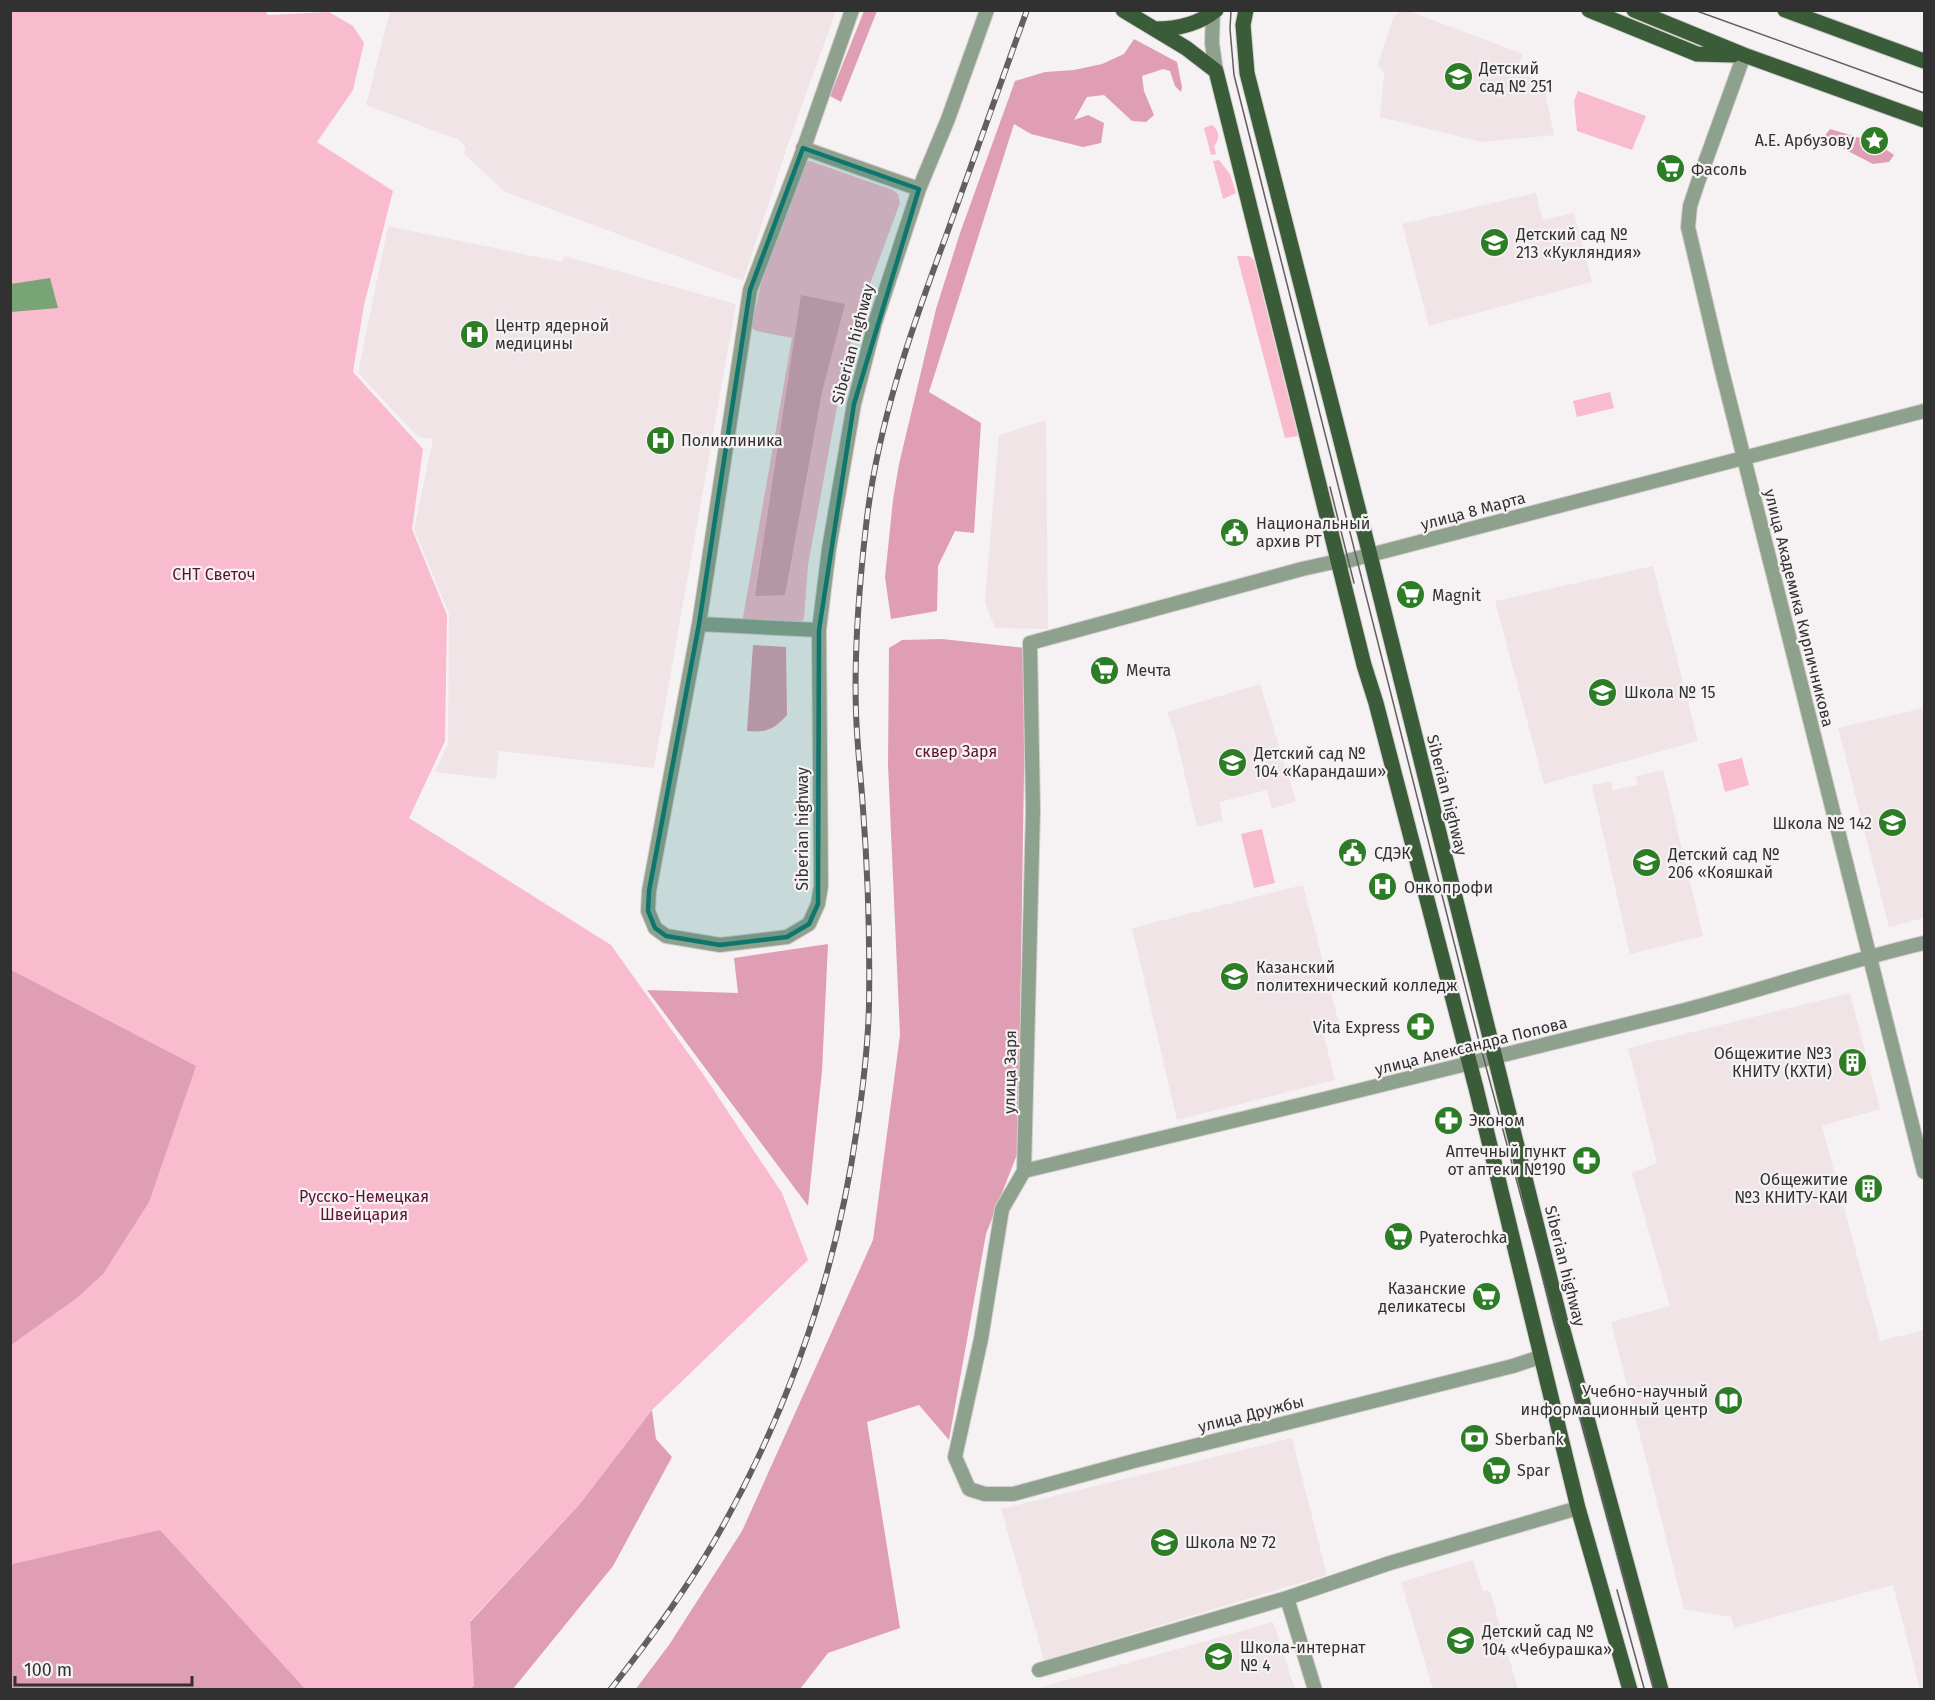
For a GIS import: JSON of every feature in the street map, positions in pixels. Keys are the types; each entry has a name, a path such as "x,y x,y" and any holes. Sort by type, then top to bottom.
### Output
{"main road":[{"path":"1123,10 1139,22 1155,28 1186,48 1216,71 1364,665 1469,1064 1578,1508 1630,1689"},
{"name":"Siberian highway","path":"1246,10 1243,25 1246,73 1370,555 1563,1330 1661,1689"},
{"path":"1589,10 1696,54 1744,55"},
{"path":"1634,10 1744,55 1924,120"},
{"path":"1785,10 1924,61"},
{"path":"1155,28 1173,29 1189,25 1214,12"}],"street":[{"name":"Siberian highway","path":"852,10 750,290 699,624 649,891 648,911 655,928 666,936 720,945 787,937 809,924 818,904 821,886 819,630 829,549 854,404 875,323 919,189 948,119 987,10"},
{"path":"1214,12 1212,43 1216,71"},
{"name":"улица Академика Кирпичникова","path":"1744,55 1690,206 1688,226 1744,458 1924,1172"},
{"path":"803,148 919,189"},
{"name":"улица 8 Марта","path":"1030,643 1302,569 1339,563 1924,411"},
{"path":"699,624 819,630"},
{"name":"улица Заря","path":"969,1489 955,1457 981,1339 1002,1209 1024,1171 1033,810 1030,643"},
{"name":"улица Александра Попова","path":"1024,1171 1494,1058 1688,1009 1869,957 1924,944"},
{"name":"улица Дружбы","path":"969,1489 984,1494 1013,1494 1134,1461 1513,1366 1540,1357"},
{"path":"1039,1670 1287,1598 1390,1563 1578,1508"},
{"path":"1287,1598 1315,1689"}],"highlighted area":[{"path":"803,148 919,189 854,404 819,630 818,904 809,924 787,937 720,945 666,936 655,928 648,911 649,891 699,624 750,290"}],"shaded area":[{"path":"390,10 836,11 788,144 743,281 505,192 464,154 466,148 459,140 366,105"},
{"name":"Детский сад № 251","path":"1400,11 1409,11 1523,54 1516,71 1543,81 1554,135 1482,142 1380,117 1384,73 1378,64 1393,18"},
{"name":"Детский сад № 213 «Кукляндия»","path":"1536,193 1543,220 1574,213 1592,282 1429,326 1402,224"},
{"path":"388,226 562,262 564,256 736,304 654,768 499,751 496,779 435,772 448,744 449,614 414,529 433,439 418,437 358,373"},
{"path":"50,278 58,308 11,312 11,284"},
{"path":"1046,420 1048,629 995,628 985,602 999,435"},
{"name":"Школа № 15","path":"1653,566 1698,741 1544,784 1495,601"},
{"name":"Детский сад № 104 «Карандаши»","path":"1260,684 1296,801 1272,809 1267,790 1219,802 1223,821 1197,827 1175,733 1167,712"},
{"name":"Школа № 142","path":"1924,708 1924,918 1889,927 1838,728"},
{"name":"Детский сад № 206 «Кояшкай","path":"1663,770 1703,936 1630,954 1592,785 1611,781 1613,790 1638,785 1636,776"},
{"name":"Казанский политехнический колледж","path":"1303,885 1340,1027 1323,1032 1335,1080 1177,1120 1132,928"},
{"path":"1850,993 1880,1109 1822,1126 1880,1341 1924,1330 1924,1689 1920,1689 1893,1585 1734,1628 1731,1617 1684,1609 1611,1322 1670,1306 1632,1173 1657,1163 1628,1048"},
{"name":"Школа № 72","path":"1292,1438 1327,1575 1044,1660 1001,1509"},
{"name":"Детский сад № 104 «Чебурашка»","path":"1473,1560 1483,1591 1490,1591 1518,1689 1433,1689 1401,1582"},
{"name":"Школа-интернат № 4","path":"1273,1622 1295,1689 1035,1689"}],"green space":[{"name":"Русско-Немецкая Швейцария","path":"265,10 268,15 329,12 353,26 364,43 353,90 317,142 393,191 364,305 353,372 423,449 412,529 447,615 445,741 409,818 611,945 703,1074 782,1193 808,1260 652,1410 579,1505 470,1621 474,1686 468,1689 11,1689 10,11"},
{"path":"864,11 877,11 841,102 830,96"},
{"path":"1134,39 1177,62 1182,87 1181,92 1175,86 1170,71 1163,69 1142,76 1144,91 1154,115 1146,122 1132,121 1104,95 1087,97 1074,120 1088,115 1104,123 1101,143 1083,147 1031,134 1014,124 929,392 981,423 974,533 955,531 938,566 937,611 891,619 885,577 899,464 936,309 960,233 1015,81 1045,72 1074,70 1102,64 1124,54"},
{"path":"1578,91 1646,116 1632,150 1577,131 1574,101"},
{"path":"1212,125 1218,135 1214,146 1216,154 1211,155 1204,128"},
{"path":"1830,129 1877,143 1894,155 1889,162 1873,164 1823,138"},
{"path":"1219,160 1230,174 1236,193 1223,199 1213,161"},
{"path":"810,161 893,190 898,194 900,203 861,308 844,368 808,565 804,618 794,623 742,623 792,338 756,331 752,325 761,283 797,181 806,162"},
{"path":"1237,256 1249,256 1254,260 1298,436 1285,438"},
{"path":"801,295 845,304 822,392 785,595 755,596"},
{"path":"1610,392 1614,408 1577,417 1573,401"},
{"name":"сквер Заря","path":"942,639 1026,648 1018,1152 986,1234 949,1440 919,1405 867,1422 900,1628 828,1653 800,1689 635,1690 669,1645 742,1531 873,1240 900,1035 888,765 889,648 902,640"},
{"path":"753,645 786,647 787,715 774,727 765,731 747,731"},
{"path":"1742,758 1749,785 1725,792 1718,764"},
{"path":"1262,829 1275,883 1254,888 1241,834"},
{"path":"828,944 822,1071 808,1206 647,990 738,993 734,958"},
{"path":"11,970 196,1066 149,1202 103,1274 78,1297 11,1345"},
{"path":"652,1410 656,1439 672,1457 613,1566 513,1689 468,1689 474,1686 470,1622 579,1505"},
{"path":"160,1530 305,1689 11,1689 10,1567 13,1564"}],"tram line":[{"path":"1231,10 1230,29 1234,75 1479,1041 1654,1690"},
{"path":"1694,10 1924,93"},
{"path":"1330,487 1354,583"},
{"path":"1617,1590 1644,1688"}],"railway":[{"path":"610,1690 689,1583 739,1496 763,1446 805,1344 836,1237 857,1128 868,1020 867,882 857,737 856,642 871,489 887,415 908,343 1027,10"}],"place":[{"name":"Детский сад № 251","path":"1458,77"},
{"name":"А.Е. Арбузову","path":"1875,140"},
{"name":"Фасоль","path":"1670,169"},
{"name":"Детский сад № 213 «Кукляндия»","path":"1495,243"},
{"name":"Центр ядерной медицины","path":"474,334"},
{"name":"Поликлиника","path":"660,440"},
{"name":"Национальный архив РТ","path":"1235,532"},
{"name":"Magnit","path":"1411,595"},
{"name":"Мечта","path":"1105,670"},
{"name":"Школа № 15","path":"1603,692"},
{"name":"Детский сад № 104 «Карандаши»","path":"1233,762"},
{"name":"Школа № 142","path":"1893,823"},
{"name":"СДЭК","path":"1353,853"},
{"name":"Детский сад № 206 «Кояшкай","path":"1647,863"},
{"name":"Онкопрофи","path":"1383,887"},
{"name":"Казанский политехнический колледж","path":"1235,976"},
{"name":"Vita Express","path":"1421,1027"},
{"name":"Общежитие №3 КНИТУ (КХТИ)","path":"1853,1062"},
{"name":"Эконом","path":"1448,1120"},
{"name":"Аптечный пункт от аптеки №190","path":"1587,1160"},
{"name":"Общежитие №3 КНИТУ-КАИ","path":"1869,1188"},
{"name":"Pyaterochka","path":"1398,1237"},
{"name":"Казанские деликатесы","path":"1487,1297"},
{"name":"Учебно-научный информационный центр","path":"1729,1400"},
{"name":"Sberbank","path":"1474,1439"},
{"name":"Spar","path":"1496,1470"},
{"name":"Школа № 72","path":"1164,1542"},
{"name":"Детский сад № 104 «Чебурашка»","path":"1461,1640"},
{"name":"Школа-интернат № 4","path":"1219,1656"}],"park label":[{"name":"СНТ Светоч","path":"214,574"}]}
